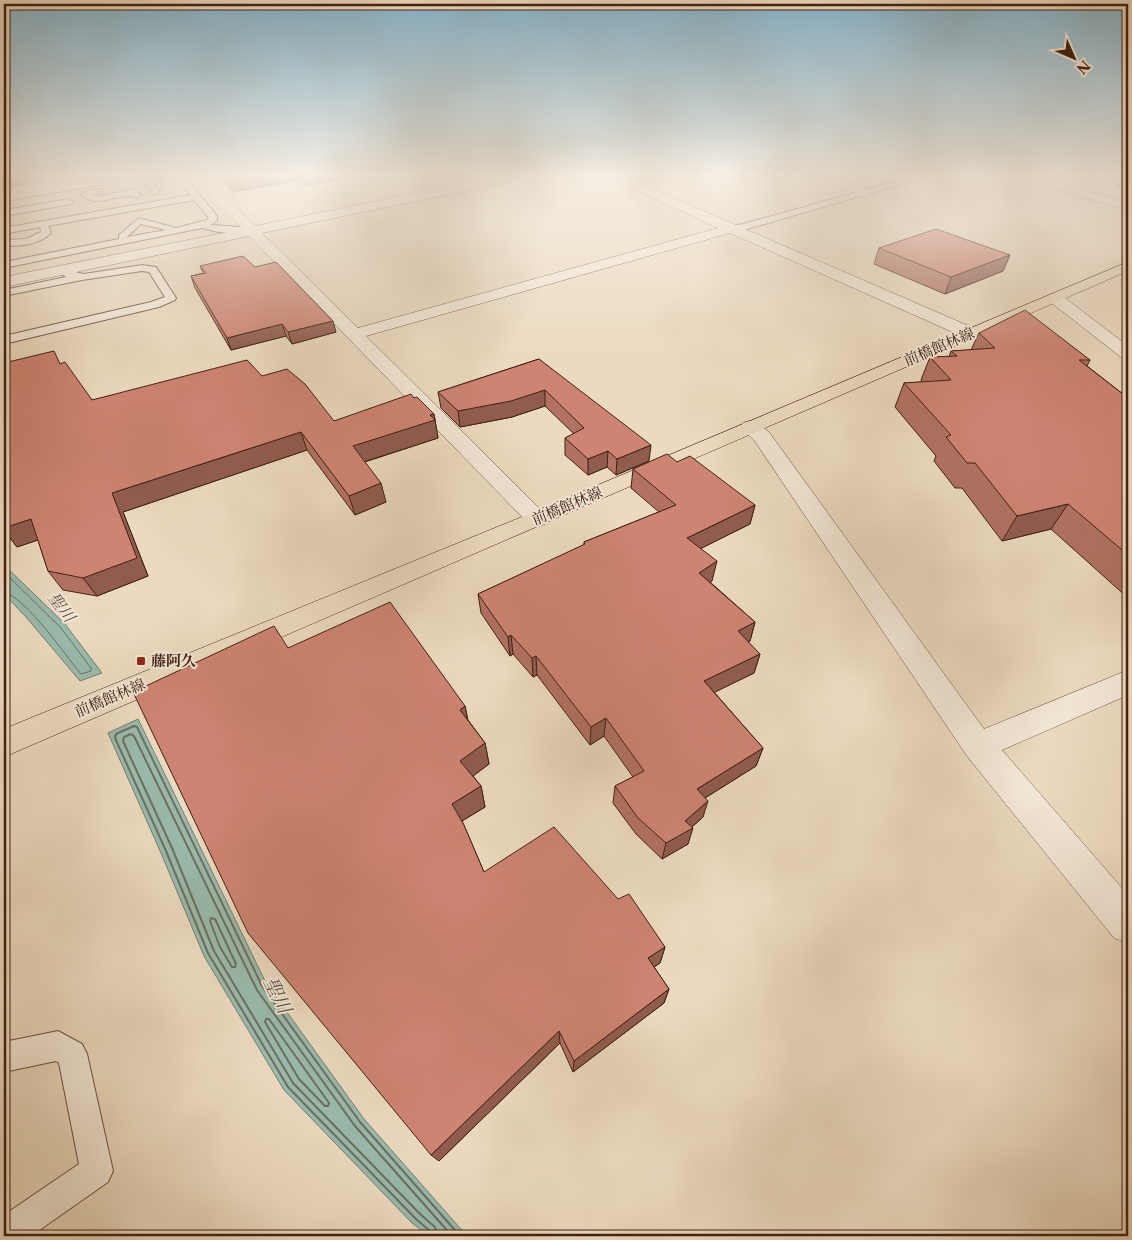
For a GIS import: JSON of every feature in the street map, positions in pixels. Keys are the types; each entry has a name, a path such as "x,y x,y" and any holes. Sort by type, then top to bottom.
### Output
{"main road":[{"name":"前橋館林線","path":"4,743 537,520 1128,266"}],"street":[{"path":"4,282 234,235"},
{"path":"257,235 537,520"},
{"path":"354,334 708,235"},
{"path":"743,235 972,334"},
{"path":"1055,298 1128,354"},
{"path":"750,427 762,436 978,746 1128,924"},
{"path":"978,746 1128,682"}],"lane":[{"path":"4,243 17,243 39,238 43,235"},
{"path":"87,235 94,248"},
{"path":"124,235 122,237 125,241"},
{"path":"4,265 155,235"},
{"path":"4,252 51,243"},
{"path":"4,293 136,267 152,269 171,298 155,305 4,340"},
{"path":"65,270 65,273 68,275 85,276"},
{"path":"4,1057 58,1046 72,1054 97,1171 4,1235"}],"water":[{"path":"4,565 65,624 102,673 80,681 4,594"},
{"path":"138,719 266,983 364,1119 467,1236 429,1236 412,1223 284,1090 204,956 108,733"}],"building":[{"path":"918,235 953,235 1010,255 951,277 879,248"},
{"path":"243,256 255,267 276,262 333,321 288,332 282,324 227,338 191,276 206,273 200,266"},
{"path":"1025,310 1090,360 1079,360 1128,398 1128,555 1068,504 1017,516 975,463 967,463 946,437 951,435 904,383 951,380 930,357 957,356 951,351 995,348 979,333"},
{"path":"54,351 60,364 65,362 92,400 247,360 262,376 287,369 305,384 334,421 411,394 414,398 417,397 434,414 430,415 435,420 353,446 381,483 349,496 301,432 112,493 137,558 83,578 48,571 31,519 4,528 4,363"},
{"path":"539,359 651,445 617,459 608,451 588,459 565,438 584,428 545,390 511,401 458,411 438,392"},
{"path":"667,454 677,462 690,456 755,505 687,538 717,561 699,573 755,622 738,631 760,654 704,681 763,748 697,789 708,801 685,821 693,828 666,843 638,818 615,786 644,771 606,718 591,727 536,656 532,658 511,635 508,637 478,594 585,544 584,542 676,505 633,469"},
{"path":"390,602 465,706 460,710 485,743 460,761 481,786 452,804 464,825 484,872 554,827 618,899 629,894 665,947 648,958 669,989 574,1061 559,1031 431,1155 248,933 133,692 274,626 288,648"}],"place":[{"name":"藤阿久","path":"141,661"}],"water label":[{"name":"聖川","path":"62,607"},
{"name":"聖川","path":"278,995"}]}
